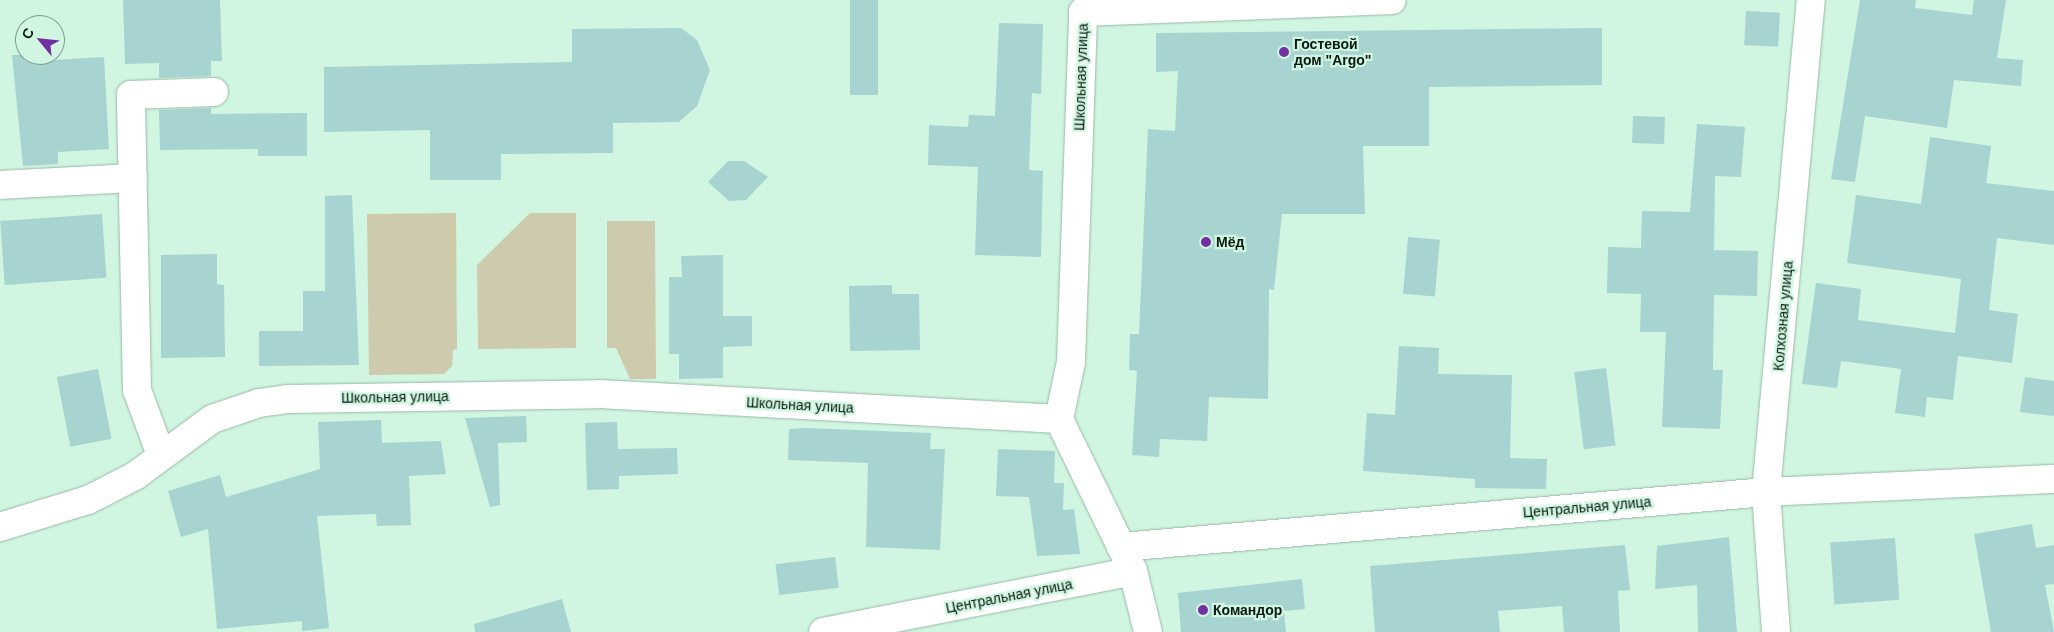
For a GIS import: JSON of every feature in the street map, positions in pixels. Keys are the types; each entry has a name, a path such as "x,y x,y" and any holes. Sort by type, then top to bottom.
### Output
{"street":[{"name":"Школьная улица","path":"0,527 88,500 134,476 212,419 252,405 289,399 599,394 1059,419 1071,362 1083,12 1392,0"},
{"name":"Колхозная улица","path":"1776,632 1766,492 1811,0"},
{"path":"161,456 137,390 131,95 214,92"},
{"path":"0,185 133,178"},
{"path":"1059,419 1133,571 1148,632"},
{"name":"Центральная улица","path":"1121,546 1766,492 2054,479"},
{"name":"Центральная улица","path":"823,632 1133,571"}],"shaded area":[{"path":"456,213 457,349 453,350 452,366 444,374 369,375 367,214"},
{"path":"530,213 576,213 576,348 478,349 477,265"},
{"path":"607,221 655,221 656,379 630,379 616,348 607,348"}],"building":[{"path":"123,0 220,0 222,61 211,61 211,76 159,78 159,63 125,64"},
{"path":"850,0 878,0 878,95 850,95"},
{"path":"1860,0 1916,0 1915,8 1972,15 1974,0 2006,0 1997,58 2023,60 2021,86 1954,80 1947,128 1865,116 1855,182 1831,179"},
{"path":"1746,11 1780,13 1778,47 1744,45"},
{"path":"999,23 1043,24 1041,94 1032,93 1029,170 1043,171 1041,257 975,255 978,167 928,165 929,125 968,127 969,115 995,116"},
{"path":"681,28 697,40 710,70 697,106 679,122 613,123 613,153 501,154 501,180 430,180 430,130 324,132 324,67 572,62 572,29"},
{"path":"1602,28 1602,85 1429,87 1429,146 1363,146 1365,214 1282,214 1274,290 1269,289 1268,399 1209,397 1207,441 1160,439 1159,457 1132,455 1137,371 1129,370 1130,334 1139,334 1148,129 1175,131 1178,71 1156,72 1156,33"},
{"path":"12,55 15,55 15,65 65,65 65,59 104,57 109,149 58,152 58,164 23,166"},
{"path":"211,108 211,114 307,113 307,156 258,156 258,149 160,150 159,110"},
{"path":"1633,116 1665,117 1664,144 1632,143"},
{"path":"1697,124 1745,127 1741,177 1715,176 1714,250 1758,251 1757,296 1714,295 1713,370 1723,370 1720,429 1662,427 1666,332 1640,332 1641,294 1607,293 1608,247 1641,248 1642,211 1690,212"},
{"path":"1930,137 1991,146 1986,183 2054,191 2054,245 1997,238 1989,310 2018,314 2012,363 1958,356 1953,400 1927,397 1925,417 1895,413 1901,369 1841,361 1837,388 1802,384 1816,283 1861,289 1858,320 1955,333 1961,279 1847,263 1856,195 1921,204"},
{"path":"728,161 744,161 768,177 746,200 729,201 708,182"},
{"path":"352,195 359,365 259,366 259,331 303,331 303,291 325,291 325,196"},
{"path":"102,214 106,278 5,285 0,221"},
{"path":"1408,237 1440,240 1435,297 1403,294"},
{"path":"217,254 217,284 224,285 225,357 161,358 161,255"},
{"path":"723,255 723,316 752,316 752,346 723,347 723,378 679,379 679,354 669,354 669,277 682,277 681,256"},
{"path":"892,285 892,294 919,294 920,350 850,351 849,286"},
{"path":"1399,346 1439,348 1438,374 1512,375 1510,458 1547,459 1546,489 1475,488 1475,479 1363,471 1367,413 1395,415"},
{"path":"1606,368 1616,445 1584,449 1574,372"},
{"path":"98,369 112,439 70,447 57,377"},
{"path":"2025,377 2054,381 2054,416 2020,412"},
{"path":"526,416 527,442 498,443 500,505 490,507 465,418"},
{"path":"381,420 382,443 441,441 446,474 409,476 411,525 377,526 376,514 317,516 329,628 302,631 302,621 217,629 208,529 181,537 168,491 220,475 226,497 320,469 318,422"},
{"path":"617,422 618,449 677,448 678,474 619,476 619,489 587,490 585,423"},
{"path":"789,429 931,433 930,449 945,449 940,550 866,547 868,463 788,460"},
{"path":"998,449 1055,451 1054,483 1064,483 1063,510 1074,509 1080,554 1037,556 1029,497 996,496"},
{"path":"2032,524 2036,548 2054,545 2054,584 2045,585 2054,632 1991,632 1974,534"},
{"path":"1729,537 1737,632 1698,632 1697,585 1655,589 1657,546"},
{"path":"1895,538 1899,600 1834,604 1830,543"},
{"path":"1625,545 1630,590 1618,591 1620,632 1564,632 1562,606 1498,611 1500,632 1375,632 1370,566"},
{"path":"835,557 839,588 779,595 775,564"},
{"path":"1302,579 1305,609 1284,611 1286,632 1181,632 1178,593"},
{"path":"562,599 571,632 475,632 474,624"}],"place":[{"name":"Гостевой дом \"Argo\"","path":"1284,52"},
{"name":"Мёд","path":"1206,242"},
{"name":"Командор","path":"1203,610"}]}
